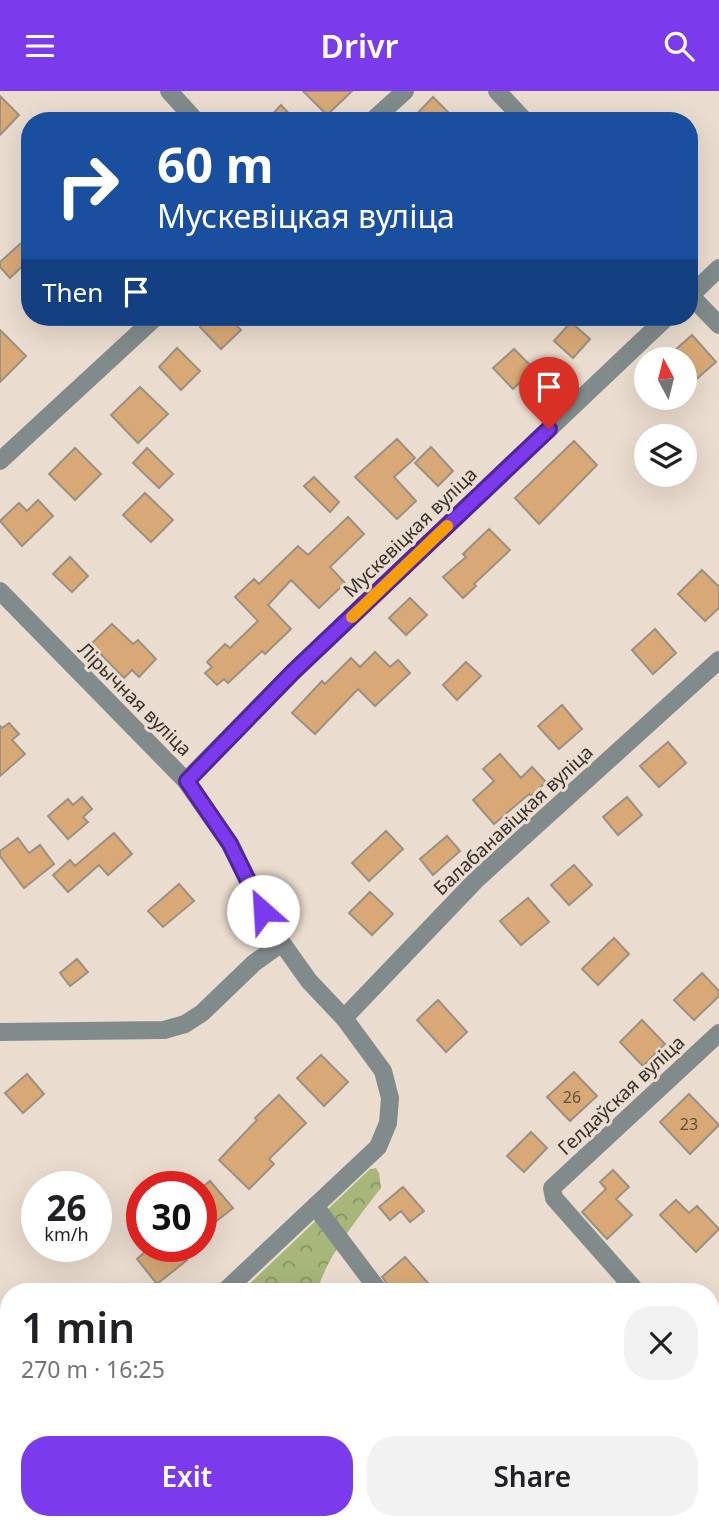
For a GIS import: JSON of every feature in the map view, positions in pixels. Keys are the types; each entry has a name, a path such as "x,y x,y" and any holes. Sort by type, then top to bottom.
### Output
{"street":[{"path":"169,91 188,112"},
{"path":"382,112 405,91"},
{"path":"497,91 517,112"},
{"path":"698,288 719,268"},
{"path":"698,303 719,325"},
{"path":"0,461 146,326"},
{"name":"Мускевіцкая вуліца","path":"187,781 293,672 658,326"},
{"name":"Лірычная вуліца","path":"0,591 187,781 230,844 282,943 309,981 344,1018 383,1071 390,1098 388,1123 378,1147 233,1283"},
{"name":"Балабанавіцкая вуліца","path":"344,1018 477,879 719,660"},
{"path":"0,1033 164,1030 185,1024 202,1013 254,963 282,943"},
{"name":"Гелдаўская вуліца","path":"629,1283 554,1198 552,1188 719,1033"},
{"path":"315,1206 373,1283"}],"green space":[{"path":"376,1168 379,1173 381,1188 335,1252 320,1283 250,1283 370,1169"}],"building":[{"path":"303,91 352,91 330,112 324,112"},
{"path":"0,96 19,115 0,135"},
{"path":"433,97 448,112 419,112"},
{"path":"281,105 288,112 274,112"},
{"path":"21,243 21,268 10,278 0,267 0,262"},
{"path":"237,326 241,330 221,349 200,327"},
{"path":"567,326 575,326 590,339 573,358 554,341"},
{"path":"0,330 26,356 0,382"},
{"path":"692,335 716,362 697,379 697,347 678,347"},
{"path":"177,348 200,371 181,390 159,367"},
{"path":"514,349 534,369 513,389 493,368"},
{"path":"140,387 168,414 138,443 111,415"},
{"path":"397,439 415,458 394,477 416,501 397,519 355,477"},
{"path":"574,441 597,465 539,524 515,498"},
{"path":"431,447 453,471 438,486 415,463"},
{"path":"75,448 101,474 75,500 49,474"},
{"path":"147,448 173,474 159,488 133,463"},
{"path":"314,477 339,502 330,512 304,486"},
{"path":"145,493 173,520 151,542 123,515"},
{"path":"38,500 53,516 22,546 0,521 19,503 27,511"},
{"path":"348,517 364,534 330,567 345,583 319,608 291,580 268,605 291,629 265,654 262,651 228,683 224,679 217,685 205,673 212,667 207,662 225,644 230,648 258,621 235,597 254,579 259,584 298,546 308,555"},
{"path":"489,529 510,550 463,598 443,577 466,557 463,554"},
{"path":"70,557 88,576 72,592 53,574"},
{"path":"702,570 719,587 719,608 705,621 678,594"},
{"path":"410,598 427,615 406,635 389,618"},
{"path":"112,624 133,644 138,640 156,659 139,677 132,670 124,678 91,644"},
{"path":"655,629 676,653 653,674 632,650"},
{"path":"375,652 390,667 398,660 410,673 375,706 358,689 315,734 292,713 322,681 325,684 351,658 360,667"},
{"path":"466,662 481,676 457,700 443,685"},
{"path":"562,705 582,729 559,749 538,726"},
{"path":"9,723 19,734 12,740 25,754 0,776 0,726 2,728"},
{"path":"668,742 686,763 659,787 640,766"},
{"path":"500,754 521,778 532,767 546,782 494,824 473,800 494,781 483,769"},
{"path":"82,797 92,809 83,817 88,822 68,839 48,816 68,799 73,805"},
{"path":"627,797 642,815 618,835 603,817"},
{"path":"386,831 403,849 369,881 352,863"},
{"path":"114,833 132,854 108,875 99,865 68,892 53,875 70,860 75,866"},
{"path":"447,836 460,851 433,875 420,859"},
{"path":"18,838 29,853 40,845 54,864 24,888 0,856 0,851"},
{"path":"574,865 592,885 569,905 551,885"},
{"path":"179,884 194,901 163,927 148,911"},
{"path":"370,892 393,914 372,935 349,913"},
{"path":"528,898 549,922 521,945 500,921"},
{"path":"614,938 629,954 598,985 582,969"},
{"path":"77,959 88,972 70,986 60,973"},
{"path":"702,973 719,991 719,996 694,1020 674,1000"},
{"path":"438,1000 467,1032 446,1052 417,1020"},
{"path":"642,1020 665,1044 643,1066 620,1042"},
{"path":"321,1055 348,1082 324,1106 297,1078"},
{"path":"574,1072 597,1096 570,1121 547,1097"},
{"path":"27,1074 44,1094 23,1113 5,1093"},
{"path":"689,1094 719,1125 690,1154 660,1122"},
{"path":"279,1095 306,1123 269,1159 274,1164 249,1189 219,1160"},
{"path":"531,1132 547,1148 524,1172 507,1156"},
{"path":"613,1170 629,1187 616,1199 632,1215 607,1239 582,1212 606,1189 600,1182"},
{"path":"403,1187 424,1211 410,1222 401,1211 390,1220 379,1207"},
{"path":"217,1189 233,1208 217,1220"},
{"path":"676,1200 689,1213 697,1206 719,1229 696,1252 660,1215"},
{"path":"405,1257 428,1283 387,1283 382,1277"},
{"path":"139,1262 184,1262 158,1283"}],"slow traffic":[{"path":"352,617 447,526"}],"route":[{"path":"263,911 230,844 187,781 293,672 549,429"}]}
